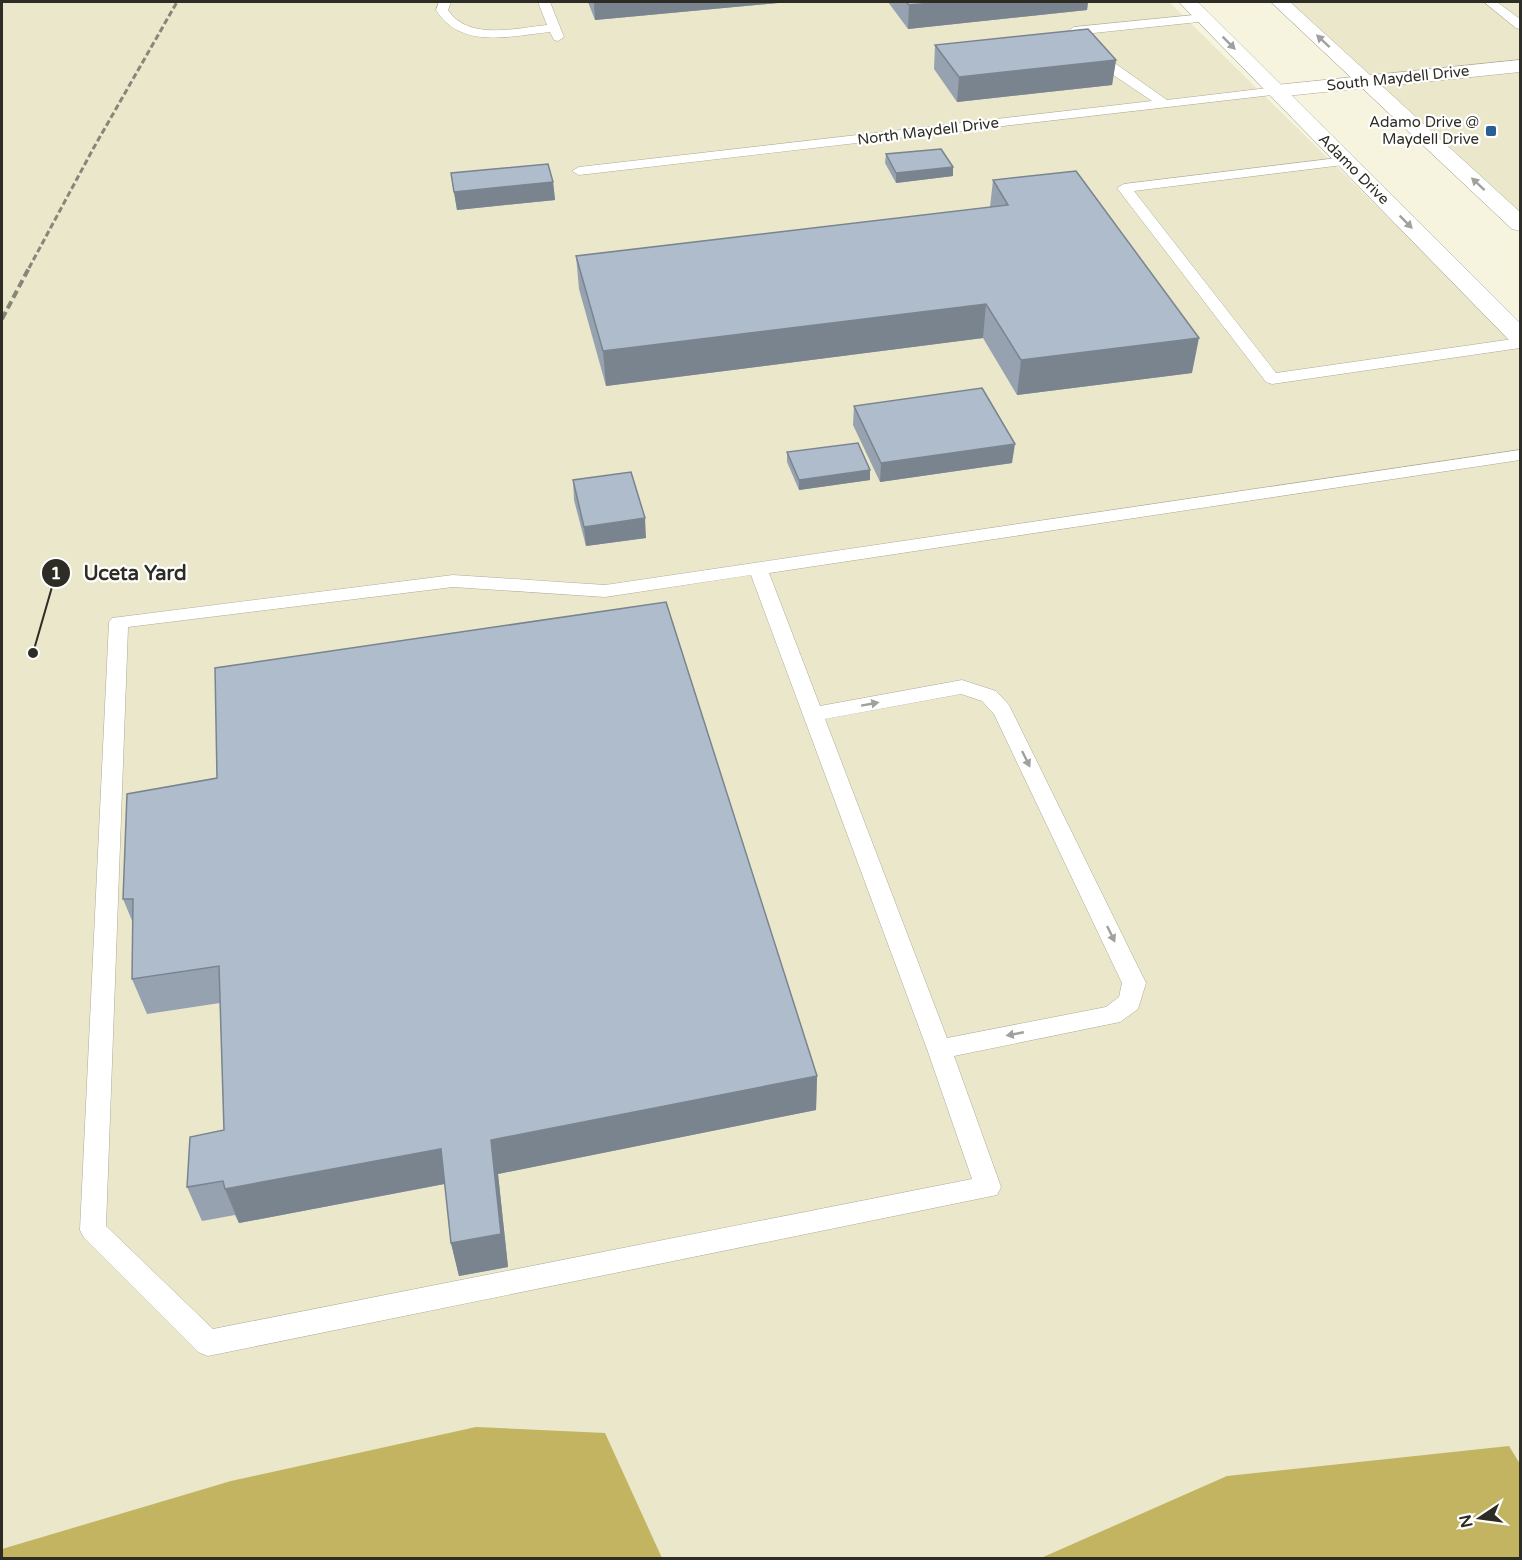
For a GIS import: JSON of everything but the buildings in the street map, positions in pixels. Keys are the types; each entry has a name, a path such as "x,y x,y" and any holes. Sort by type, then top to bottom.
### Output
{"main road":[{"name":"Adamo Drive","path":"1188,2 1521,337"},
{"path":"1280,2 1521,224"},
{"name":"South Maydell Drive","path":"1276,91 1521,66"}],"lane":[{"path":"445,2 442,10 445,19 458,29 487,34 557,32 544,2"},
{"path":"1490,2 1521,25"},
{"path":"1165,104 1111,67 1068,32 1204,18"},
{"name":"North Maydell Drive","path":"579,171 1276,91"},
{"path":"1346,161 1124,188 1272,379 1521,343"},
{"path":"758,568 939,1049 988,1187 208,1343 93,1230 118,622 453,581 605,591 758,568 1521,455"},
{"path":"813,714 962,687 989,696 1002,710 1134,982 1130,1002 1113,1015 939,1049"}],"shaded area":[{"path":"2,2 1169,2 1520,347 1520,1558 2,1558"},
{"path":"1273,2 1520,2 1520,63 1354,78"},
{"path":"1520,66 1520,223 1366,83"},
{"path":"476,1427 605,1433 662,1558 2,1558 2,1549 231,1481"},
{"path":"1509,1446 1520,1464 1520,1558 1041,1558 1227,1476"}],"railway":[{"path":"29,268 93,149 177,2"},
{"path":"2,319 30,266"}],"place":[{"name":"Adamo Drive @ Maydell Drive","path":"1491,131"},
{"name":"Uceta Yard","path":"33,653"}]}
